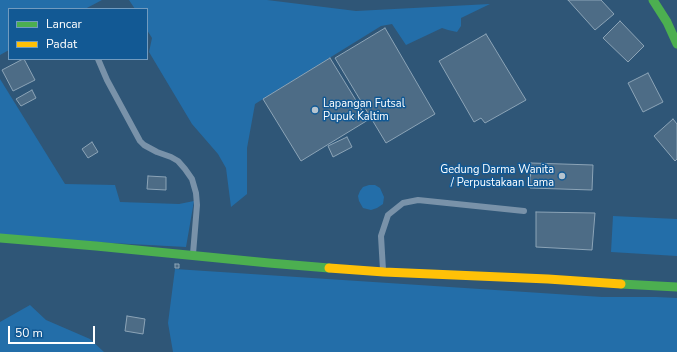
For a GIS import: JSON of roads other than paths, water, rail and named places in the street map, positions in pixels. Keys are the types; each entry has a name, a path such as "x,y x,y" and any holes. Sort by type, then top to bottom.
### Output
{"street":[{"path":"653,0 667,22 677,44"},
{"path":"0,238 96,246 269,264 384,272 548,279 677,287"}],"lane":[{"path":"98,60 107,80 140,141 157,152 178,161 185,168 192,179 196,193 197,205 192,256"},
{"path":"384,272 381,236 388,216 403,203 418,200 524,211"}],"place":[{"name":"Lapangan Futsal Pupuk Kaltim","path":"315,110"},
{"name":"Gedung Darma Wanita / Perpustakaan Lama","path":"562,176"}]}
